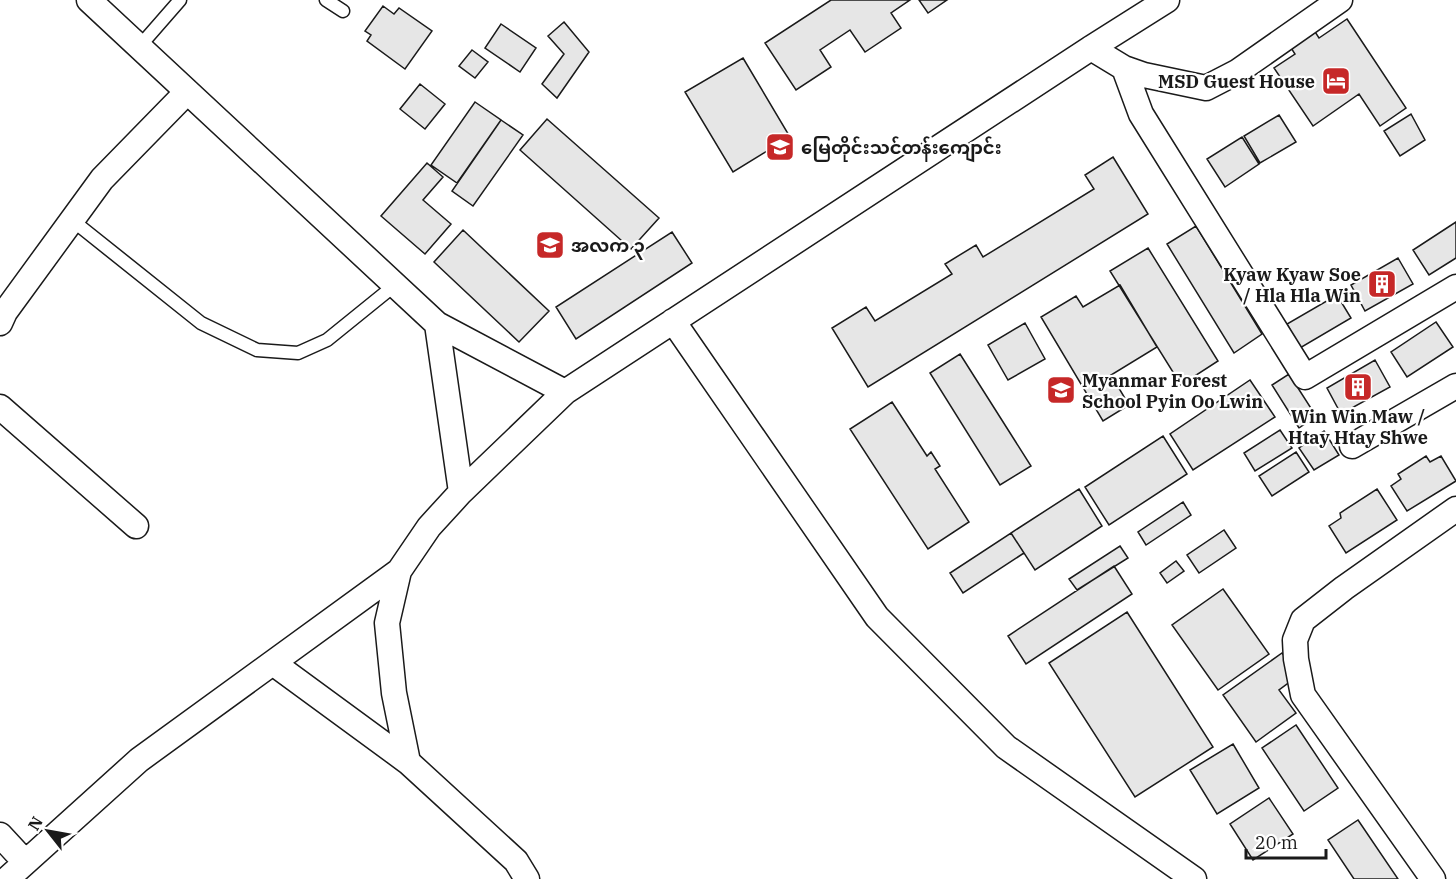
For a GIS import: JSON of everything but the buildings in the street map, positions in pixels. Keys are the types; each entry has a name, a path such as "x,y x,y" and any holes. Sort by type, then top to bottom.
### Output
{"street":[{"path":"89,0 437,324 565,392"},
{"path":"7,879 139,760 399,571 429,527 461,492 565,392 1167,0"},
{"path":"1091,48 1124,68 1144,75 1206,88 1237,72 1340,0"},
{"path":"1124,68 1142,114 1305,377 1456,287"},
{"path":"0,323 4,312 102,179 188,92"},
{"path":"672,321 876,617 1006,747 1194,879"},
{"path":"437,324 461,492"},
{"path":"1352,446 1456,386"},
{"path":"0,407 136,526"},
{"path":"1433,879 1303,695 1294,640 1303,620 1344,588 1456,509"},
{"path":"399,571 387,623 394,693 408,762"},
{"path":"273,663 408,762 516,861 527,879"},
{"path":"0,835 25,862"}],"lane":[{"path":"139,47 180,0"},
{"path":"326,0 343,11"},
{"path":"72,220 201,323 257,350 298,352 327,340 395,285"}],"place":[{"name":"MSD Guest House","path":"1336,81"},
{"name":"မြေတိုင်းသင်တန်းကျောင်း","path":"780,147"},
{"name":"အလက ၃","path":"550,245"},
{"name":"Kyaw Kyaw Soe / Hla Hla Win","path":"1382,284"},
{"name":"Win Win Maw / Htay Htay Shwe","path":"1358,387"},
{"name":"Myanmar Forest School Pyin Oo Lwin","path":"1061,390"}]}
